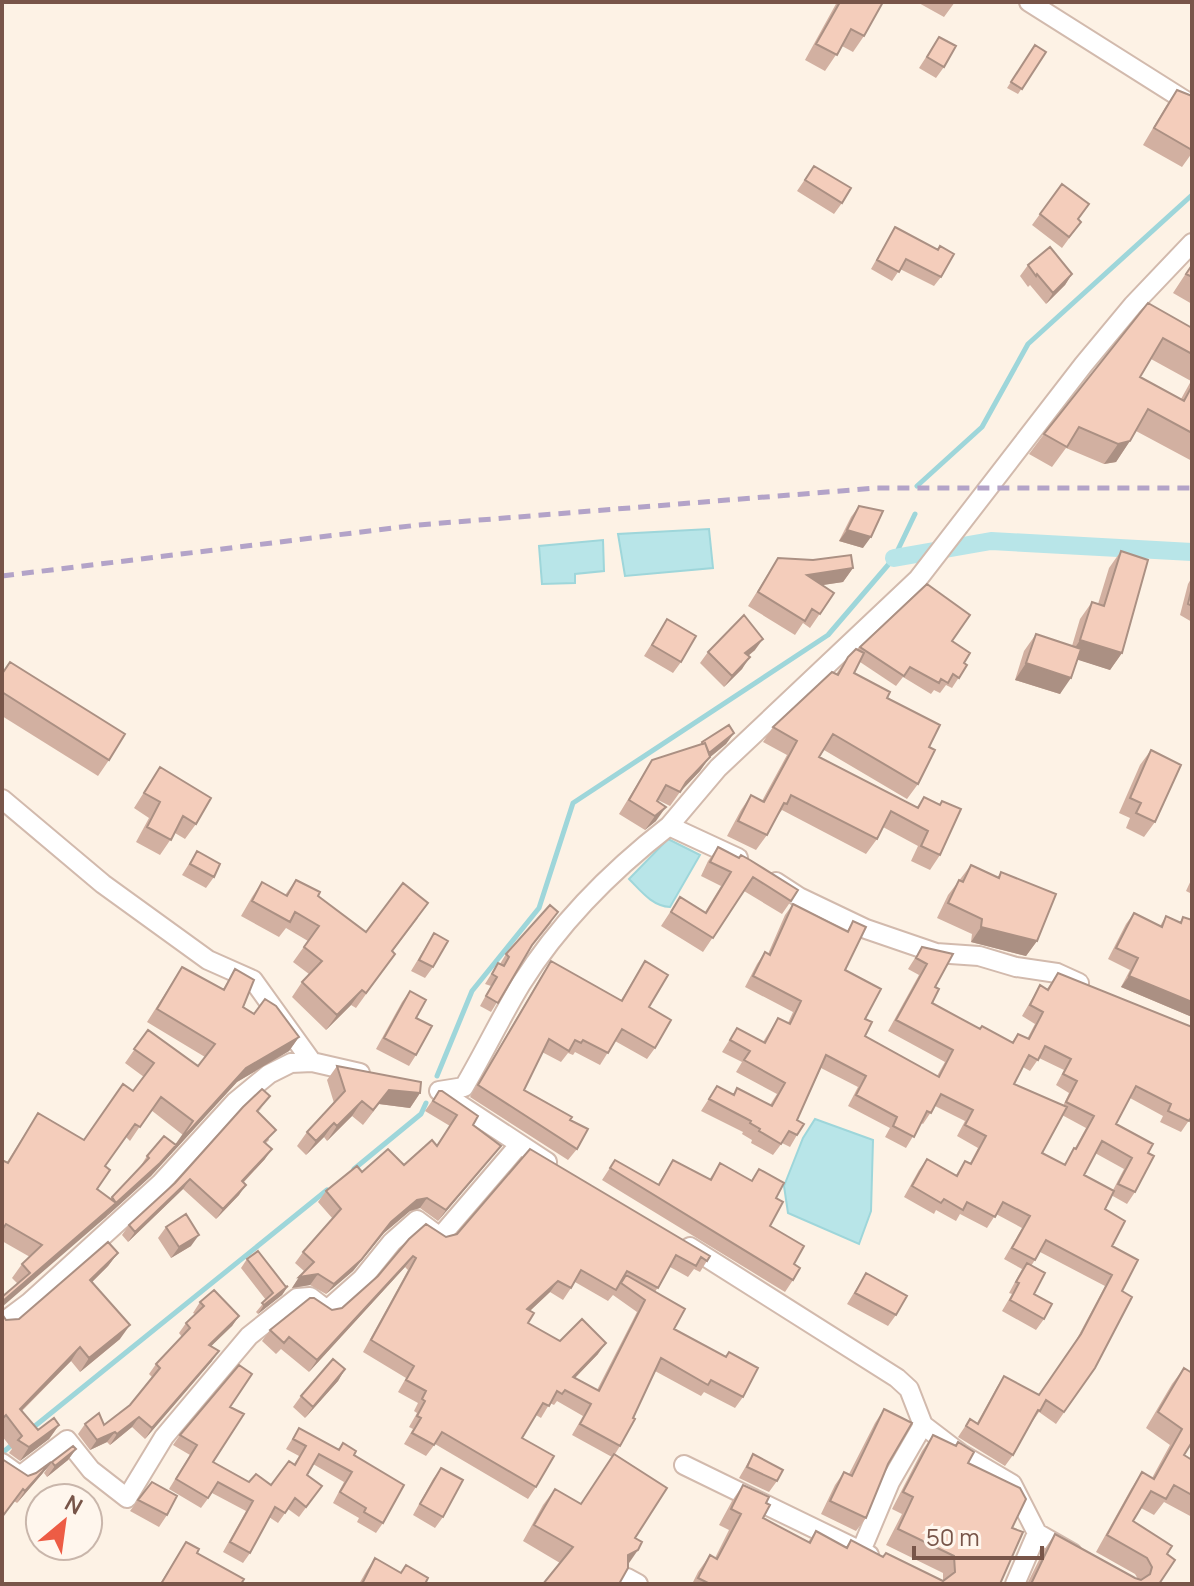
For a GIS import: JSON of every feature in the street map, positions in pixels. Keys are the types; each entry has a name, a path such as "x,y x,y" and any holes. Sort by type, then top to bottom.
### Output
{"street":[{"path":"1029,2 1192,105"},
{"path":"558,1168 432,1090 464,1087 521,984 575,911 630,856 669,826 718,768 918,579 1084,364 1133,305 1192,243"},
{"path":"2,799 103,884 208,960 253,980 312,1062"},
{"path":"669,826 746,863 799,897 866,929 936,953 979,956 1016,967 1057,973 1094,990"},
{"path":"2,1323 30,1302 160,1184 235,1102 269,1074 291,1063 312,1062 383,1078"},
{"path":"2,1463 20,1476 67,1440 91,1470 127,1498 164,1437 249,1336 297,1298 310,1297 327,1310 362,1279 392,1242 417,1220 440,1237 519,1145"},
{"path":"669,1234 897,1378 909,1389 923,1425 961,1454 1012,1484 1037,1533 1090,1562"},
{"path":"861,1551 890,1482 923,1425"},
{"path":"684,1465 886,1563"},
{"path":"1015,1584 1037,1533"}],"water":[{"path":"709,529 713,568 625,576 618,534"},
{"path":"603,540 604,571 575,574 575,583 542,584 539,546"},
{"path":"668,839 700,855 670,907 652,901 629,879"},
{"path":"815,1119 873,1140 871,1211 859,1244 788,1213 784,1186 803,1138"}],"building":[{"path":"840,2 883,2 864,36 851,29 837,55 816,44"},
{"path":"939,37 956,46 944,67 927,57"},
{"path":"1035,45 1046,52 1022,89 1011,82"},
{"path":"1177,90 1192,96 1192,150 1154,128"},
{"path":"814,166 851,188 842,203 805,180"},
{"path":"1062,184 1089,204 1078,219 1081,222 1069,237 1040,214"},
{"path":"895,227 938,250 940,246 954,254 941,277 906,259 899,272 877,260"},
{"path":"1050,247 1072,274 1053,293 1028,265"},
{"path":"1148,303 1192,328 1192,354 1163,338 1140,377 1184,401 1192,386 1192,433 1148,409 1130,441 1118,444 1079,427 1067,447 1044,434"},
{"path":"859,506 883,511 871,537 847,530"},
{"path":"1121,551 1148,560 1122,653 1080,640 1092,602 1104,606"},
{"path":"851,555 853,568 807,575 834,593 820,614 812,609 805,621 758,592 778,558 813,560"},
{"path":"927,584 970,615 952,641 970,653 964,663 967,665 959,678 953,674 948,683 941,679 939,683 910,667 904,676 860,647"},
{"path":"744,615 763,639 745,653 750,657 732,676 708,652"},
{"path":"667,619 696,636 681,662 652,645"},
{"path":"1036,634 1081,649 1071,678 1026,663"},
{"path":"856,649 864,653 854,673 890,692 887,698 940,725 929,747 935,750 918,784 833,734 819,757 918,808 924,797 940,805 942,801 961,809 940,855 921,846 928,831 891,811 877,839 791,795 767,835 738,821 751,795 764,802 797,741 773,727 832,672 838,675"},
{"path":"10,662 125,734 109,760 2,692 2,674"},
{"path":"729,725 734,733 709,753 702,742"},
{"path":"705,743 710,757 680,792 666,785 657,801 666,807 655,816 629,800 652,760"},
{"path":"1151,750 1181,765 1155,822 1136,813 1141,803 1130,798"},
{"path":"160,767 211,798 196,824 183,816 171,840 147,827 160,802 144,793"},
{"path":"718,847 739,858 741,855 798,890 791,901 753,877 713,938 671,912 680,897 706,913 731,872 710,862"},
{"path":"197,851 220,864 214,877 190,864"},
{"path":"971,865 999,878 1001,872 1056,894 1037,941 981,927 982,919 948,903 959,880 963,882"},
{"path":"296,880 320,892 318,896 366,932 403,883 428,903 392,951 395,954 366,993 362,990 337,1015 302,982 322,961 304,947 319,926 295,912 290,922 252,901 262,882 287,896"},
{"path":"793,904 848,932 853,921 866,927 845,970 881,989 865,1019 872,1022 865,1036 939,1077 953,1050 896,1020 927,964 916,958 922,947 953,954 935,987 939,989 932,1003 1013,1043 1018,1034 1029,1039 1043,1012 1030,1005 1040,985 1048,990 1058,973 1192,1027 1192,1116 1189,1121 1168,1111 1171,1104 1136,1086 1116,1124 1153,1144 1148,1153 1154,1156 1135,1192 1118,1184 1132,1158 1102,1141 1084,1175 1114,1191 1105,1209 1125,1221 1112,1246 1138,1260 1122,1291 1132,1297 1095,1368 1064,1412 1046,1400 1013,1455 966,1426 970,1419 978,1424 1004,1376 1039,1395 1081,1334 1112,1275 1046,1240 1035,1260 1012,1248 1030,1216 1003,1202 995,1217 967,1202 963,1210 944,1199 941,1203 912,1186 927,1159 957,1176 965,1161 971,1164 986,1136 965,1125 973,1110 941,1094 931,1113 927,1111 914,1137 893,1126 897,1117 856,1095 866,1076 826,1055 797,1120 804,1124 797,1135 789,1131 781,1144 759,1131 751,1121 709,1099 717,1086 734,1095 737,1088 772,1106 785,1083 744,1060 750,1051 730,1040 737,1028 765,1043 778,1018 790,1024 801,1001 753,976 765,952 770,955","holes":["1045,1046 1071,1059 1063,1074 1077,1081 1066,1102 1094,1116 1065,1165 1042,1153 1067,1107 1014,1084 1029,1055 1038,1060"]},
{"path":"550,905 558,912 532,945 498,1003 486,996 497,977 492,974 498,963 504,966 509,957 506,954"},
{"path":"1134,913 1162,927 1166,916 1181,923 1183,917 1192,920 1192,1002 1129,976 1138,958 1116,948"},
{"path":"434,933 448,941 433,967 419,960"},
{"path":"551,961 622,1001 645,961 668,975 649,1007 671,1020 655,1048 622,1029 608,1053 583,1040 581,1043 575,1040 569,1051 549,1039 524,1090 588,1129 577,1149 478,1085"},
{"path":"182,967 224,990 235,969 254,980 243,1007 254,1014 265,999 276,1006 299,1037 246,1068 160,1163 116,1203 2,1305 2,1297 30,1273 22,1264 42,1245 6,1224 2,1230 2,1160 8,1163 38,1113 84,1140 123,1084 133,1091 154,1063 134,1049 148,1030 198,1066 215,1044 157,1009","holes":["161,1097 193,1121 176,1145 164,1136 147,1156 149,1158 112,1197 116,1203 97,1189 110,1170 105,1166 135,1124 140,1127"]},
{"path":"410,991 426,1000 416,1018 432,1026 416,1055 384,1038"},
{"path":"337,1066 421,1082 420,1093 389,1090 373,1110 362,1101 337,1126 334,1123 316,1141 307,1132 345,1091"},
{"path":"262,1089 270,1096 257,1111 276,1130 264,1142 272,1149 242,1181 246,1185 223,1209 190,1179 135,1232 129,1225 175,1183"},
{"path":"439,1091 478,1116 473,1125 501,1146 446,1210 427,1198 417,1200 391,1222 361,1260 334,1284 318,1274 299,1277 314,1262 303,1252 341,1209 326,1191 357,1166 362,1172 388,1149 404,1165 432,1140 437,1146 457,1115 433,1101"},
{"path":"530,1149 710,1256 707,1261 701,1257 696,1266 676,1255 658,1288 627,1271 616,1290 581,1270 571,1288 558,1281 527,1309 534,1313 528,1323 560,1341 582,1319 606,1343 573,1377 599,1391 645,1300 621,1283 626,1275 685,1309 674,1329 726,1357 729,1352 758,1368 743,1397 711,1380 708,1385 661,1358 620,1446 580,1424 591,1404 565,1390 562,1394 557,1391 549,1406 543,1403 522,1438 554,1456 536,1487 442,1432 434,1445 412,1433 421,1418 417,1416 425,1401 422,1399 426,1391 406,1380 414,1366 371,1340 416,1258 413,1256 317,1360 289,1337 284,1343 270,1330 310,1298 332,1310 342,1308 378,1276 426,1224 446,1237 457,1234"},
{"path":"615,1160 659,1185 673,1160 711,1180 720,1163 752,1181 759,1169 784,1183 776,1198 783,1202 770,1226 804,1246 794,1264 800,1268 793,1280 610,1168"},
{"path":"186,1214 199,1235 179,1247 166,1227"},
{"path":"108,1242 118,1253 90,1280 130,1325 89,1358 80,1347 20,1409 38,1430 54,1418 59,1425 29,1447 18,1440 22,1436 6,1415 2,1419 2,1314 6,1320 19,1319"},
{"path":"258,1251 288,1286 264,1305 262,1303 273,1293 247,1259"},
{"path":"1027,1263 1045,1273 1034,1294 1052,1304 1044,1319 1010,1300"},
{"path":"866,1273 907,1296 896,1315 855,1293"},
{"path":"214,1290 239,1316 209,1345 219,1351 152,1428 139,1417 117,1434 115,1432 97,1440 85,1424 99,1413 104,1425 130,1405 160,1368 156,1364 190,1328 186,1323 204,1306 200,1302"},
{"path":"333,1359 345,1369 313,1407 301,1396"},
{"path":"239,1365 252,1374 230,1407 244,1414 213,1462 249,1482 256,1474 271,1485 289,1461 295,1465 306,1446 293,1439 299,1428 339,1450 343,1443 356,1451 354,1455 404,1485 383,1523 340,1492 352,1472 319,1454 307,1475 322,1486 306,1507 295,1498 285,1513 275,1507 250,1553 230,1542 253,1501 218,1482 208,1498 176,1479 197,1445 180,1435"},
{"path":"1184,1368 1192,1373 1192,1442 1184,1455 1192,1460 1192,1495 1174,1485 1166,1499 1151,1491 1133,1521 1172,1546 1167,1554 1175,1560 1159,1584 1031,1584 1055,1534 1135,1578 1141,1580 1150,1574 1152,1567 1147,1558 1107,1535 1142,1472 1154,1479 1182,1429 1158,1412"},
{"path":"884,1409 912,1423 888,1464 866,1518 830,1501 844,1472 852,1476"},
{"path":"933,1435 956,1446 958,1442 974,1452 968,1463 1020,1488 1026,1499 1012,1528 1023,1532 1000,1584 710,1584 698,1578 710,1555 717,1559 741,1514 731,1509 743,1485 769,1497 766,1503 770,1505 763,1518 810,1543 816,1531 847,1548 851,1540 883,1557 886,1553 943,1581 955,1572 954,1556 898,1529 913,1497 903,1492"},
{"path":"73,1446 76,1449 55,1466 52,1462"},
{"path":"614,1454 667,1488 635,1538 642,1542 638,1550 628,1555 628,1568 619,1584 543,1584 573,1547 534,1525 555,1489 581,1504"},
{"path":"753,1454 783,1470 777,1481 747,1467"},
{"path":"2,1459 28,1476 51,1462 33,1482 24,1482 24,1490 2,1517"},
{"path":"441,1468 463,1480 443,1517 420,1504"},
{"path":"152,1482 177,1496 167,1515 138,1500"},
{"path":"186,1542 199,1549 197,1553 244,1579 241,1584 161,1584"},
{"path":"375,1558 401,1573 406,1565 428,1578 425,1584 362,1584"}],"waterway":[{"path":"917,486 982,427 1028,344 1192,195"},
{"path":"437,1076 472,991 539,908 573,803 828,635 894,558 915,514"},
{"path":"894,558 991,541 1192,552"},
{"path":"354,1169 421,1114 426,1103"},
{"path":"30,1430 327,1190"},
{"path":"2,1453 13,1444"}],"railway":[{"path":"2,576 418,525 877,488 1192,488"}]}
